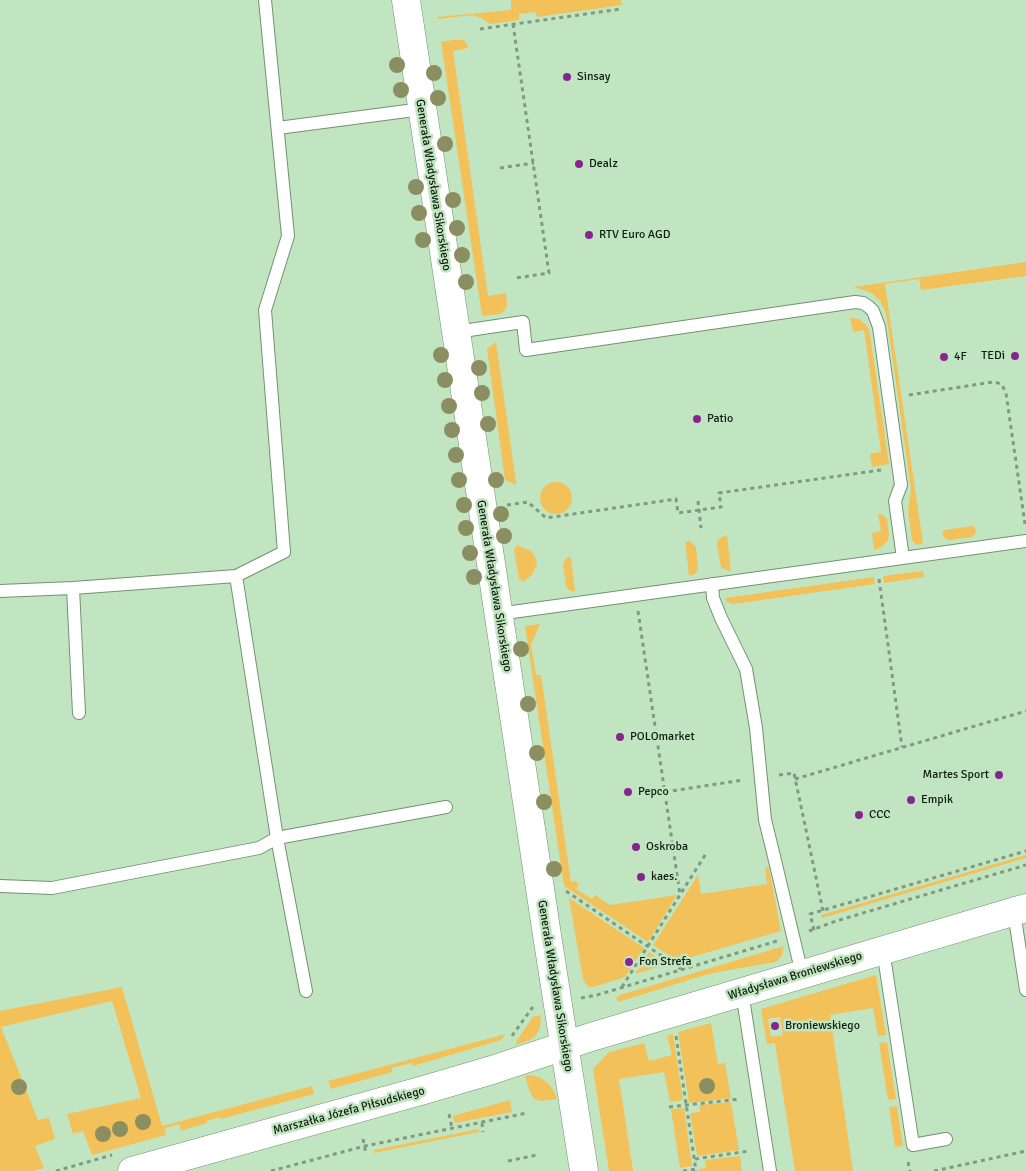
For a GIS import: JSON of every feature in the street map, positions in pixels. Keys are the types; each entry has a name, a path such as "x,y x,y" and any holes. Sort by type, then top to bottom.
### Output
{"street":[{"name":"Generała Władysława Sikorskiego","path":"406,0 584,1171"},
{"name":"Władysława Broniewskiego","path":"564,1046 1020,910"},
{"name":"Marszałka Józefa Piłsudskiego","path":"132,1171 191,1159 492,1070 564,1046"}],"lane":[{"path":"0,591 72,588 236,576 284,552 265,310 288,236 265,0"},
{"path":"278,128 422,110"},
{"path":"456,332 523,322 526,350 855,302 863,303 873,312 878,327 901,485 896,501 903,558"},
{"path":"498,614 903,558 1026,535"},
{"path":"236,576 278,838 306,991"},
{"path":"712,584 713,598 746,669 756,728 765,820 802,974"},
{"path":"72,588 79,713"},
{"path":"0,886 52,888 259,848 278,838 446,807"},
{"path":"1020,910 1026,990"},
{"path":"884,950 914,1145 946,1139"},
{"path":"742,992 770,1171"}],"path":[{"path":"480,29 621,9"},
{"path":"513,24 549,273 516,278"},
{"path":"500,168 534,163"},
{"path":"909,395 993,382 1002,386 1006,393 1026,535"},
{"path":"503,506 528,502 546,518 676,499 678,513 721,507 719,493 899,467"},
{"path":"698,501 701,528"},
{"path":"878,575 902,747"},
{"path":"638,609 680,895"},
{"path":"795,779 1026,711"},
{"path":"814,930 810,914 1026,851"},
{"path":"622,988 707,852"},
{"path":"804,933 836,921 1026,865"},
{"path":"560,888 682,969"},
{"path":"576,999 622,988 782,939"},
{"path":"675,1028 696,1170 683,1171"},
{"path":"669,1107 758,1097"},
{"path":"271,1171 365,1146 527,1113"},
{"path":"449,1114 452,1128"},
{"path":"482,1123 483,1132"},
{"path":"363,1139 366,1154"},
{"path":"695,1159 766,1149"},
{"path":"934,1171 1026,1151"},
{"path":"508,1161 537,1155"}],"shaded area":[{"path":"511,0 621,0 622,5 537,17 536,12 519,14 519,20 490,24 473,15 438,19 437,17 511,10"},
{"path":"463,40 468,46 468,48 453,51 488,296 506,293 507,306 500,314 482,316 441,42"},
{"path":"1026,262 1026,276 921,290 919,279 885,284 923,543 917,545 912,540 908,511 911,489 886,313 880,301 873,294 853,287"},
{"path":"850,318 859,319 864,323 868,327 870,334 889,464 872,467 870,454 881,452 864,330 853,332"},
{"path":"496,342 516,485 505,480 487,349"},
{"path":"556,482 567,487 572,498 567,509 556,514 545,509 540,498 545,487"},
{"path":"878,514 883,515 887,519 889,535 885,544 874,550 872,533 881,531"},
{"path":"973,526 976,530 972,537 949,540 942,533 944,530"},
{"path":"727,535 731,571 721,567 717,544 718,540"},
{"path":"685,541 690,541 696,547 698,569 695,574 689,576"},
{"path":"517,545 531,551 537,564 532,575 523,582 519,579 514,550"},
{"path":"568,557 571,557 575,592 569,590 566,586 563,565"},
{"path":"923,571 924,577 884,583 883,576"},
{"path":"874,577 875,584 734,604 727,602 725,598"},
{"path":"540,624 531,645 536,675 541,675 571,882 575,881 579,884 576,889 592,899 595,895 610,905 677,895 648,942 564,886 525,626"},
{"path":"1026,855 1026,858 822,918 821,915"},
{"path":"768,867 781,931 678,961 653,945 698,875 701,894 767,884 765,868"},
{"path":"569,898 644,948 625,977 593,987 589,987 585,983"},
{"path":"784,946 782,955 776,962 705,975 618,1002 616,998 620,995"},
{"path":"649,952 668,964 635,974"},
{"path":"876,975 886,1035 878,1036 873,1008 830,1015 853,1171 795,1171 775,1043 767,1044 761,1009","holes":["780,1017 783,1035 771,1037 768,1019"]},
{"path":"122,987 162,1126 312,1086 314,1094 221,1119 220,1117 181,1131 179,1124 165,1128 166,1135 92,1155 83,1131 73,1134 67,1114 141,1098 112,1001 1,1027 38,1120 49,1118 55,1139 35,1146 44,1168 33,1171 0,1171 0,1011"},
{"path":"541,1015 540,1028 536,1035 530,1040 516,1045 517,1040 533,1017"},
{"path":"711,1023 718,1064 725,1063 731,1098 689,1103 678,1032"},
{"path":"506,1034 501,1040 413,1066 412,1063 392,1068 392,1072 331,1089 328,1081"},
{"path":"673,1034 683,1100 670,1102 664,1072 619,1079 633,1171 609,1171 593,1069 609,1052 644,1043 649,1061 672,1055 667,1036"},
{"path":"887,1042 896,1099 888,1100 879,1043"},
{"path":"525,1076 539,1077 548,1083 557,1099 541,1101 534,1099"},
{"path":"510,1100 512,1112 455,1123 453,1116"},
{"path":"731,1102 739,1150 697,1156 690,1113 700,1112 699,1105"},
{"path":"897,1106 903,1146 895,1147 889,1107"},
{"path":"684,1108 692,1166 680,1168 671,1109"},
{"path":"479,1129 479,1132 374,1153 374,1150"},
{"path":"740,1156 742,1171 699,1171 699,1169 706,1168 705,1160"}],"place":[{"name":"Sinsay","path":"567,77"},
{"name":"Dealz","path":"579,164"},
{"name":"RTV Euro AGD","path":"589,235"},
{"name":"TEDi","path":"1015,356"},
{"name":"4F","path":"944,357"},
{"name":"Patio","path":"697,419"},
{"name":"POLOmarket","path":"620,737"},
{"name":"Martes Sport","path":"999,775"},
{"name":"Pepco","path":"628,792"},
{"name":"Empik","path":"911,800"},
{"name":"CCC","path":"859,815"},
{"name":"Oskroba","path":"636,847"},
{"name":"kaes.","path":"641,877"},
{"name":"Fon Strefa","path":"629,962"},
{"name":"Broniewskiego","path":"775,1026"}]}
